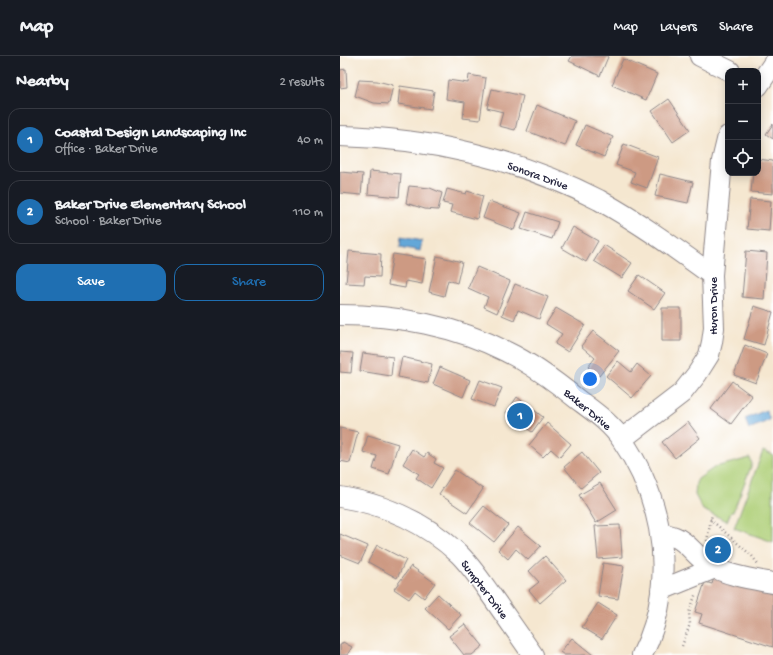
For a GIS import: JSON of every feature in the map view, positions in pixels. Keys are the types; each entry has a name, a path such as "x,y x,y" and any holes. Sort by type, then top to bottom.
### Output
{"street":[{"path":"700,56 725,68"},
{"path":"761,81 773,64"},
{"name":"Sonora Drive","path":"340,136 368,136 396,139 450,148 511,164 552,179 599,200 623,214 712,275"},
{"name":"Huron Drive","path":"622,439 682,393 697,374 709,355 714,328 712,275 722,161 727,140"},
{"name":"Baker Drive","path":"340,315 378,316 434,326 461,333 494,346 514,355 564,388 612,428 622,439 648,490 656,513 663,556 662,590 659,605 650,636 642,655"},
{"name":"Sumpter Drive","path":"340,497 360,500 405,516 443,540 460,555 476,573 533,655"},
{"path":"660,534 670,535 680,539 706,564 765,582"},
{"path":"662,590 715,568"}],"path":[{"path":"706,544 712,514"},
{"path":"710,519 752,556 761,568 765,582"},
{"path":"682,646 690,624 689,613 697,588"}],"green space":[{"path":"763,451 773,455 773,542 734,528"},
{"path":"750,458 752,464 733,512 731,512 727,521 703,510 695,495 696,483 698,479 715,467"}],"water":[{"path":"401,237 422,241 420,251 400,247"},
{"path":"766,410 770,420 749,429 745,419"}],"building":[{"path":"572,56 608,57 600,76 569,61"},
{"path":"623,59 657,74 646,100 612,85"},
{"path":"346,69 347,87 340,88 340,70"},
{"path":"469,75 486,78 480,120 463,118 465,102 446,99 448,80 468,83"},
{"path":"359,80 377,81 393,85 389,104 374,103 355,96"},
{"path":"400,86 434,91 431,109 398,104"},
{"path":"492,89 523,96 515,130 499,126 503,112 487,108"},
{"path":"669,99 690,130 673,142 652,111"},
{"path":"537,105 575,121 565,146 527,131"},
{"path":"773,124 773,139 766,134"},
{"path":"585,125 613,137 604,157 576,145"},
{"path":"624,144 658,157 647,188 631,182 635,172 616,165"},
{"path":"761,159 773,161 773,194 751,192 753,176 761,176"},
{"path":"370,171 401,174 399,197 368,194"},
{"path":"340,172 363,174 361,195 340,193"},
{"path":"660,174 693,182 688,203 655,196"},
{"path":"409,186 430,188 442,193 438,210 425,209 406,203"},
{"path":"447,189 466,194 467,191 483,196 477,219 450,212 452,205 443,203"},
{"path":"750,199 771,201 769,231 747,229"},
{"path":"489,201 521,213 514,230 483,218"},
{"path":"527,212 558,222 552,239 521,229"},
{"path":"573,227 598,241 586,262 562,248"},
{"path":"604,245 632,263 622,278 594,261"},
{"path":"349,251 381,254 380,277 365,276 364,284 346,283"},
{"path":"746,251 767,253 764,299 742,297"},
{"path":"393,254 426,259 422,284 406,281 405,288 388,285"},
{"path":"437,256 462,262 457,283 448,280 444,296 429,292"},
{"path":"477,267 510,281 497,313 484,307 488,297 468,288"},
{"path":"639,275 665,293 654,309 628,291"},
{"path":"515,284 548,297 539,319 518,310 514,320 502,315"},
{"path":"754,306 773,312 764,345 744,339"},
{"path":"556,308 585,325 568,352 555,344 562,334 546,324"},
{"path":"662,308 681,308 681,341 662,341"},
{"path":"593,331 619,351 599,376 588,367 595,358 581,346"},
{"path":"745,345 767,354 756,383 734,375"},
{"path":"340,352 353,353 351,373 340,372"},
{"path":"363,353 393,357 391,376 360,371"},
{"path":"402,357 432,364 428,383 398,377"},
{"path":"618,361 631,372 637,364 651,376 632,398 606,376"},
{"path":"440,367 470,380 463,397 433,384"},
{"path":"480,380 502,388 494,407 472,399"},
{"path":"732,381 752,396 731,424 711,409"},
{"path":"517,397 543,417 532,432 506,413"},
{"path":"688,422 700,438 675,458 662,442"},
{"path":"547,423 571,444 560,457 551,449 543,457 529,445"},
{"path":"340,428 358,432 350,463 340,461"},
{"path":"368,435 398,444 389,474 373,469 377,456 363,452"},
{"path":"412,449 424,457 427,453 436,459 434,463 443,468 431,488 416,478 419,474 403,464"},
{"path":"582,452 599,473 581,488 564,467"},
{"path":"455,470 483,489 467,513 439,494"},
{"path":"600,483 617,510 596,523 579,495"},
{"path":"484,506 508,525 494,542 470,523"},
{"path":"620,525 622,557 598,559 595,526"},
{"path":"518,527 541,546 528,560 516,549 508,559 498,550"},
{"path":"340,534 368,546 360,563 340,555"},
{"path":"377,545 406,560 397,578 368,562"},
{"path":"545,556 566,580 540,603 529,590 539,582 529,571"},
{"path":"603,563 624,566 618,599 598,596"},
{"path":"411,566 435,583 424,598 415,591 409,599 394,589"},
{"path":"715,575 773,594 773,647 699,623 702,614 695,612 705,582 712,584"},
{"path":"438,594 461,615 448,629 425,608"},
{"path":"598,603 617,615 602,639 582,627"},
{"path":"465,624 483,646 472,655 464,655 449,636"},
{"path":"572,638 593,655 564,655 560,652"},
{"path":"343,642 352,647 347,655 340,655 340,645"}],"place":[{"name":"Coastal Design Landscaping Inc","path":"520,416"},
{"name":"Baker Drive Elementary School","path":"718,550"}]}
